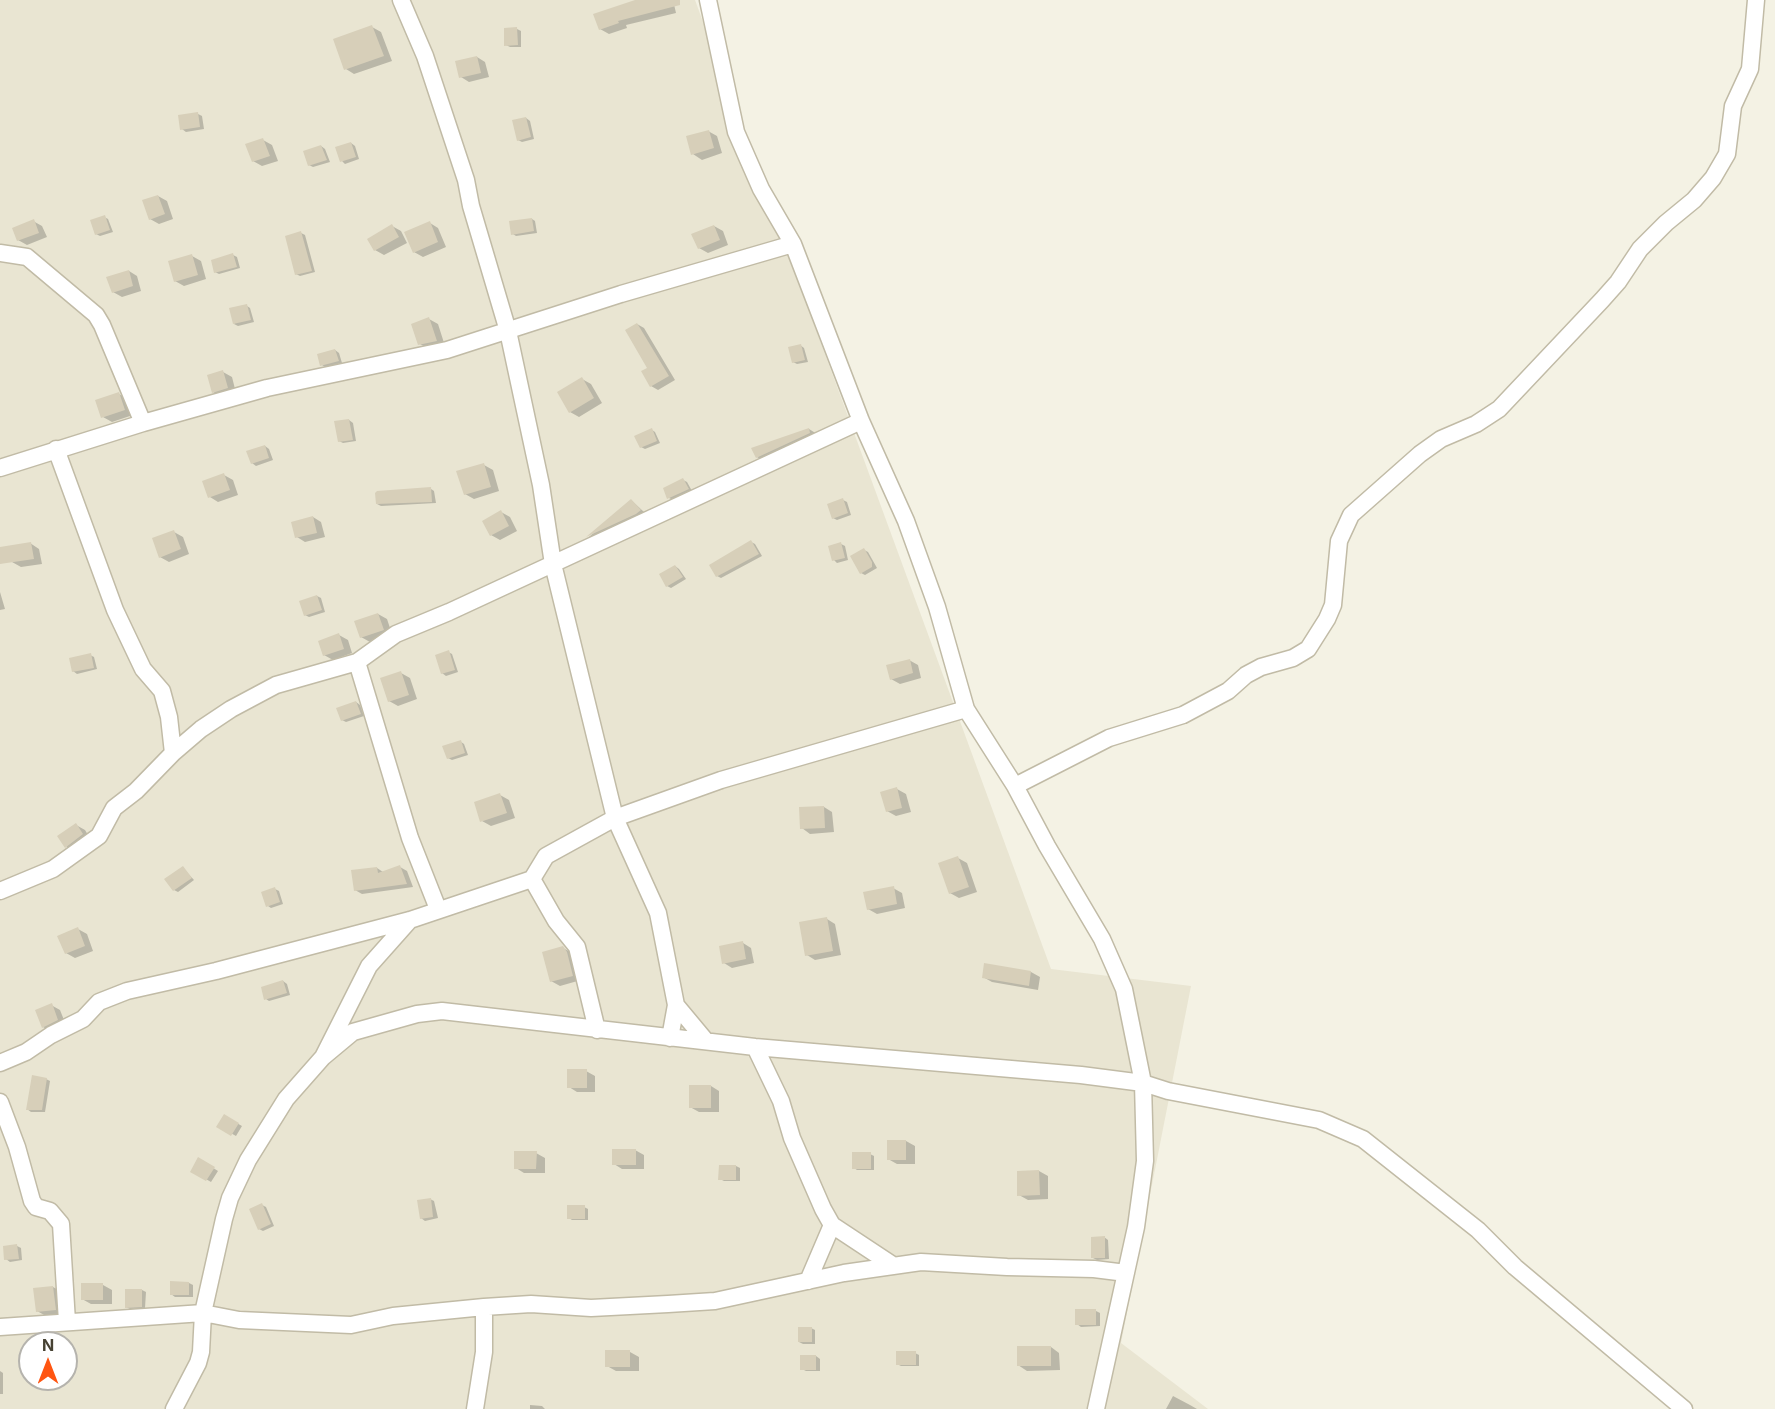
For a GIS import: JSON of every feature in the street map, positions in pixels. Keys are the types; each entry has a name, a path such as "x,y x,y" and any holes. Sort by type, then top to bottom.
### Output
{"street":[{"path":"401,0 425,56 466,180 471,206 508,332 541,485 553,564 615,818 658,913 676,1005 670,1038"},
{"path":"708,0 736,132 761,189 793,244 861,421 906,521 937,607 966,709 1016,786 1047,846 1102,939 1116,968 1129,1009 1143,1083 1145,1161 1136,1227 1096,1409"},
{"path":"1016,786 1109,738 1184,715 1228,692 1246,675 1261,667 1293,658 1308,649 1333,605 1339,541 1351,515 1427,449 1441,439 1476,424 1499,409 1608,294 1640,249 1694,200 1713,178 1727,154 1733,106 1750,69 1756,0"},
{"path":"0,468 56,449 267,388 447,350 621,294 793,244"},
{"path":"0,253 27,257 96,315 143,423"},
{"path":"0,891 53,869 99,836 114,808 136,791 173,753 201,729 231,709 276,685 357,662 396,634 449,612 861,421"},
{"path":"56,449 115,610 143,669 162,692 169,717 173,753"},
{"path":"357,662 410,838 438,909"},
{"path":"0,1063 26,1052 51,1035 82,1019 99,1002 127,992 410,921 438,909 532,879 546,856 615,818 721,780 966,709"},
{"path":"532,879 556,921 577,947 597,1030"},
{"path":"322,1057 369,966 410,921"},
{"path":"676,1005 706,1041"},
{"path":"174,1409 201,1352 203,1313 230,1198 248,1160 286,1099 322,1057 353,1032 417,1014 442,1011 755,1047 1064,1073 1143,1083 1187,1095 1319,1120 1363,1139 1478,1230 1515,1267 1684,1409"},
{"path":"755,1047 781,1101 792,1138 832,1225 894,1266"},
{"path":"0,1102 18,1147 32,1201 36,1207 50,1212 61,1224 67,1322"},
{"path":"808,1281 832,1225"},
{"path":"0,1327 203,1313 239,1320 351,1325 393,1316 484,1307 531,1304 591,1308 703,1302 921,1262 1094,1269 1125,1273"},
{"path":"475,1409 484,1352 484,1307"}],"shaded area":[{"path":"0,0 695,0 1051,969 1191,986 1121,1343 1208,1409 0,1409"}],"building":[{"path":"635,0 680,0 680,5 618,21 619,23 599,30 593,14"},
{"path":"372,25 384,56 344,70 333,39"},
{"path":"517,27 518,45 504,46 504,28"},
{"path":"477,56 481,73 459,78 455,61"},
{"path":"198,112 200,127 180,130 178,115"},
{"path":"526,117 531,137 517,141 512,120"},
{"path":"709,130 714,148 691,155 686,136"},
{"path":"263,138 270,156 252,162 245,144"},
{"path":"351,142 356,157 340,162 335,147"},
{"path":"321,145 327,160 308,166 303,151"},
{"path":"158,195 165,214 149,220 142,200"},
{"path":"105,215 110,230 95,235 90,220"},
{"path":"532,218 534,231 511,235 509,221"},
{"path":"34,219 39,233 17,241 12,228"},
{"path":"430,221 438,242 413,253 404,232"},
{"path":"392,224 399,237 374,251 367,239"},
{"path":"714,225 720,240 698,249 691,234"},
{"path":"301,231 312,271 295,275 285,236"},
{"path":"233,253 237,267 214,273 211,260"},
{"path":"192,254 198,275 174,282 168,261"},
{"path":"129,270 133,286 112,293 106,277"},
{"path":"247,304 251,320 233,324 229,308"},
{"path":"429,317 437,341 418,345 411,324"},
{"path":"637,323 669,376 650,387 641,371 647,368 625,330"},
{"path":"801,344 805,360 792,363 788,347"},
{"path":"335,349 339,361 320,366 317,354"},
{"path":"223,370 228,388 212,393 207,375"},
{"path":"582,377 594,398 569,413 557,392"},
{"path":"119,392 125,410 101,418 95,400"},
{"path":"349,419 353,440 338,442 334,421"},
{"path":"652,428 657,441 640,448 634,436"},
{"path":"809,428 810,433 756,458 751,448"},
{"path":"265,445 269,458 251,464 246,451"},
{"path":"484,463 491,487 464,495 456,471"},
{"path":"224,473 230,490 208,498 202,481"},
{"path":"683,478 689,489 667,499 663,488"},
{"path":"431,487 432,502 376,504 375,493 377,491"},
{"path":"843,498 848,513 832,519 827,504"},
{"path":"631,499 641,510 586,537"},
{"path":"501,510 509,526 490,536 482,521"},
{"path":"313,516 317,533 295,538 291,522"},
{"path":"174,530 181,549 159,558 152,538"},
{"path":"751,540 759,554 716,577 709,565"},
{"path":"31,542 34,559 0,564 0,547"},
{"path":"841,542 845,558 832,561 828,546"},
{"path":"864,548 872,562 872,567 860,574 850,556"},
{"path":"675,565 683,577 666,587 659,574"},
{"path":"317,595 322,610 304,616 299,601"},
{"path":"378,613 384,630 360,638 354,621"},
{"path":"339,633 344,649 323,656 318,641"},
{"path":"449,650 455,670 441,674 435,655"},
{"path":"91,653 94,668 72,672 69,658"},
{"path":"910,659 913,673 890,680 886,665"},
{"path":"401,671 409,695 388,702 380,678"},
{"path":"356,701 361,714 341,721 336,708"},
{"path":"461,740 465,753 447,759 442,746"},
{"path":"897,787 902,808 886,812 880,792"},
{"path":"500,793 507,813 480,822 474,802"},
{"path":"824,806 825,828 800,829 799,807"},
{"path":"76,823 83,834 65,848 57,836"},
{"path":"958,856 969,887 949,894 938,863"},
{"path":"400,865 407,884 354,891 351,870 377,867 378,873"},
{"path":"183,866 192,878 173,891 164,879"},
{"path":"894,886 897,904 867,910 863,892"},
{"path":"275,887 280,902 266,907 261,892"},
{"path":"827,917 833,951 805,956 799,922"},
{"path":"78,927 85,946 65,954 57,936"},
{"path":"743,941 746,959 722,964 719,946"},
{"path":"563,946 567,952 573,976 550,982 542,952"},
{"path":"984,963 1031,971 1029,986 982,978"},
{"path":"283,980 287,993 264,1000 261,987"},
{"path":"52,1003 58,1020 42,1028 35,1010"},
{"path":"567,1069 587,1069 587,1088 567,1088"},
{"path":"32,1075 47,1078 42,1110 26,1110"},
{"path":"689,1085 711,1085 711,1108 689,1108"},
{"path":"224,1114 239,1123 231,1136 216,1127"},
{"path":"887,1140 906,1140 906,1160 887,1160"},
{"path":"612,1149 636,1149 636,1165 612,1165"},
{"path":"514,1151 537,1151 536,1169 514,1169"},
{"path":"852,1152 871,1152 871,1169 852,1169"},
{"path":"198,1157 215,1167 206,1181 190,1172"},
{"path":"719,1165 736,1165 736,1180 718,1180"},
{"path":"1039,1170 1040,1195 1017,1196 1017,1171"},
{"path":"431,1198 433,1217 420,1219 417,1200"},
{"path":"262,1203 271,1224 258,1230 249,1209"},
{"path":"567,1205 585,1205 585,1219 567,1219"},
{"path":"1105,1236 1105,1258 1091,1258 1091,1237"},
{"path":"17,1244 19,1259 4,1260 3,1246"},
{"path":"170,1281 189,1282 189,1295 170,1295"},
{"path":"81,1283 103,1283 103,1300 81,1300"},
{"path":"53,1286 56,1310 36,1312 33,1288"},
{"path":"125,1289 142,1289 142,1307 125,1308"},
{"path":"1075,1309 1096,1309 1096,1325 1075,1325"},
{"path":"798,1327 812,1327 812,1342 798,1342"},
{"path":"1017,1346 1051,1346 1051,1366 1017,1366"},
{"path":"605,1350 630,1350 630,1367 605,1367"},
{"path":"896,1351 916,1351 916,1365 896,1365"},
{"path":"800,1355 816,1355 816,1370 800,1370"}]}
